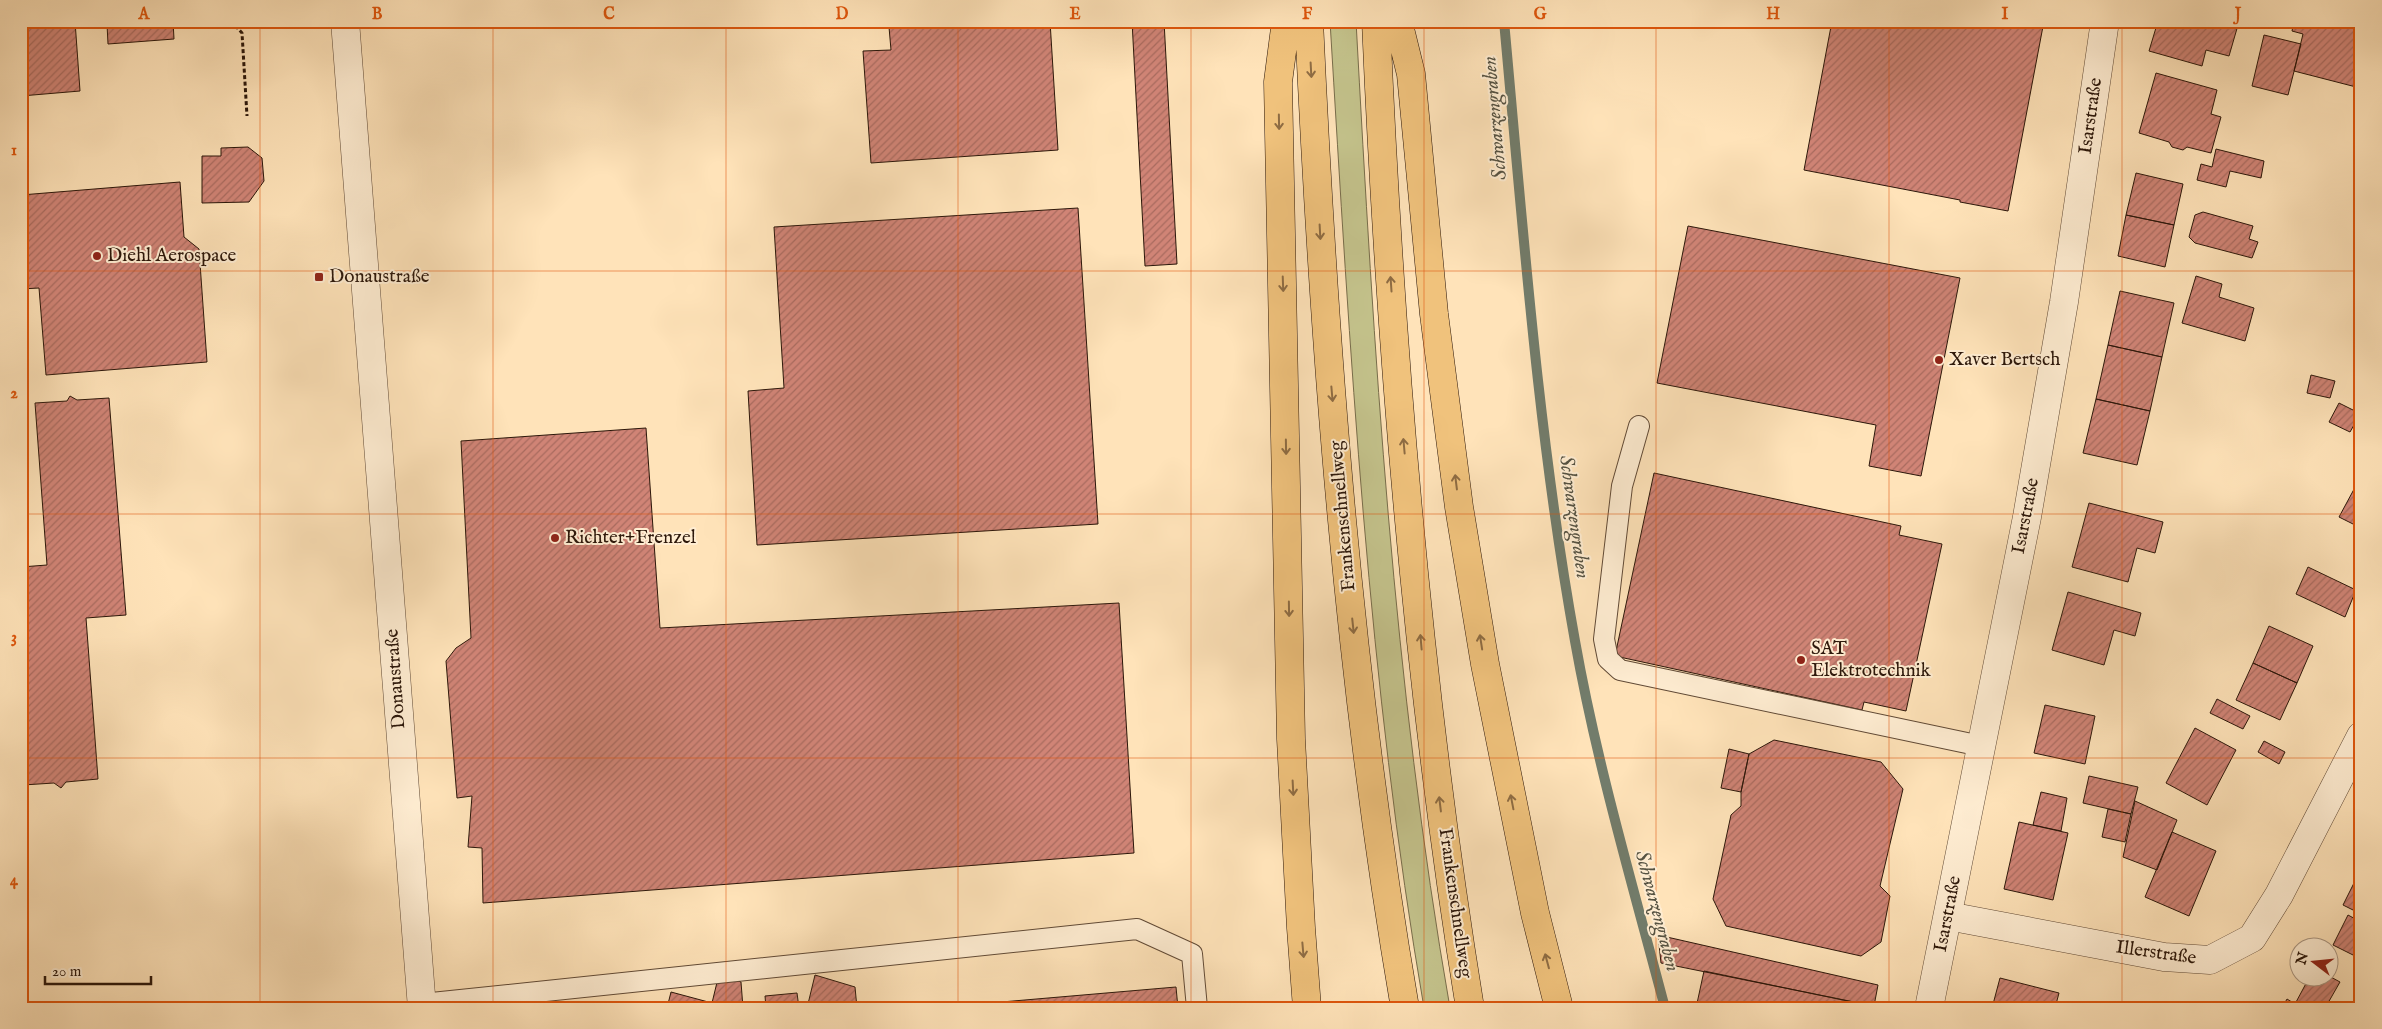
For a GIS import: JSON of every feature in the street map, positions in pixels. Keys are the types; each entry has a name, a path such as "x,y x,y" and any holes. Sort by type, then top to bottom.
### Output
{"highway":[{"path":"1286,21 1278,82 1291,729 1300,918 1308,1008"},
{"name":"Frankenschnellweg","path":"1308,21 1323,289 1358,676 1393,942 1405,1008"},
{"name":"Frankenschnellweg","path":"1376,21 1382,159 1396,358 1423,661 1440,804 1470,1008"},
{"path":"1398,21 1411,74 1434,314 1459,507 1485,664 1535,913 1560,1008"}],"street":[{"name":"Donaustraße","path":"344,21 422,1006"},
{"name":"Isarstraße","path":"1929,1008 2027,517 2062,312 2105,21"},
{"name":"Illerstraße","path":"1948,916 2164,957 2210,960 2252,938 2279,895 2361,736"}],"lane":[{"path":"1639,426 1622,486 1604,639 1608,659 1620,670 1982,746"},
{"path":"422,1006 1137,929 1192,954 1197,1008"}],"path":[{"path":"231,21 242,33 247,116"}],"shaded area":[{"path":"1330,21 1356,21 1370,269 1388,516 1414,763 1430,886 1450,1008 1424,1008 1405,886 1389,763 1375,639 1354,392"}],"building":[{"path":"21,21 75,21 80,91 21,96"},
{"path":"173,21 174,39 108,44 107,24"},
{"path":"971,21 1050,21 1058,150 871,163 863,51 891,50 889,27"},
{"path":"1132,21 1164,21 1177,264 1145,266"},
{"path":"1832,21 2044,21 2008,211 1804,170"},
{"path":"2158,21 2226,21 2238,25 2229,56 2206,50 2202,66 2149,51"},
{"path":"2294,21 2361,21 2360,88 2294,71 2303,34 2292,31"},
{"path":"2264,35 2301,44 2288,95 2252,86"},
{"path":"2156,73 2217,90 2211,114 2221,117 2211,153 2187,147 2183,150 2172,147 2169,142 2139,133"},
{"path":"248,147 262,158 264,181 249,202 202,203 202,156 221,156 221,148"},
{"path":"2216,149 2264,161 2261,178 2230,171 2226,187 2197,180 2201,164 2212,167"},
{"path":"2136,173 2183,184 2174,225 2126,215"},
{"path":"180,182 184,237 199,249 207,362 46,375 39,288 21,289 21,195"},
{"path":"1078,208 1098,524 757,545 748,391 784,388 774,227"},
{"path":"2203,212 2253,226 2249,239 2258,242 2252,258 2195,243 2189,237 2195,215"},
{"path":"2126,215 2174,225 2165,267 2118,256"},
{"path":"1688,226 1960,278 1921,476 1869,466 1876,425 1657,383"},
{"path":"2196,276 2222,284 2219,297 2254,308 2245,341 2182,323"},
{"path":"2120,291 2174,303 2162,357 2108,345"},
{"path":"2108,345 2162,357 2150,411 2096,399"},
{"path":"2311,375 2335,381 2330,398 2307,393"},
{"path":"70,396 77,400 109,398 126,615 86,618 98,779 66,782 61,788 54,783 23,785 21,567 47,565 35,403 67,401"},
{"path":"2096,399 2150,411 2137,465 2083,453"},
{"path":"2339,403 2361,414 2361,428 2354,425 2350,432 2329,422"},
{"path":"646,428 660,628 1119,603 1134,853 483,903 482,848 468,847 472,796 457,798 446,661 456,648 471,638 461,441"},
{"path":"1654,473 1901,526 1899,535 1942,544 1906,711 1864,702 1862,710 1615,656"},
{"path":"2359,480 2361,481 2361,528 2339,517"},
{"path":"2089,503 2163,522 2155,553 2137,548 2128,582 2072,567"},
{"path":"2308,567 2356,590 2345,617 2296,594"},
{"path":"2068,592 2141,613 2135,636 2114,630 2104,665 2052,650"},
{"path":"2269,626 2313,646 2297,683 2253,663"},
{"path":"2253,663 2297,683 2280,720 2236,700"},
{"path":"2217,699 2250,716 2243,729 2210,713"},
{"path":"2045,705 2095,716 2085,764 2034,753"},
{"path":"2195,728 2236,750 2207,805 2166,783"},
{"path":"1774,740 1881,762 1903,789 1880,886 1890,896 1881,942 1861,956 1726,926 1713,899 1731,815 1741,806 1741,792 1749,754"},
{"path":"2264,741 2285,752 2279,764 2258,752"},
{"path":"1729,749 1749,754 1741,792 1721,788"},
{"path":"2089,776 2138,787 2131,814 2083,803"},
{"path":"2041,792 2067,798 2061,831 2033,825"},
{"path":"2135,801 2177,820 2157,870 2123,857"},
{"path":"2108,809 2131,814 2125,842 2102,837"},
{"path":"2019,822 2068,833 2053,900 2004,889"},
{"path":"2172,832 2216,851 2189,916 2145,897"},
{"path":"2361,869 2361,914 2343,905"},
{"path":"2348,915 2361,922 2361,959 2340,948 2340,936 2338,936"},
{"path":"1658,935 1878,985 1874,1006 1661,963"},
{"path":"1704,971 1862,1004 1861,1008 1696,1008"},
{"path":"719,974 741,982 743,1008 667,1008 671,992 712,1003"},
{"path":"815,975 855,987 857,1008 807,1008"},
{"path":"2000,978 2059,993 2055,1008 1992,1008"},
{"path":"2305,986 2338,986 2328,1003 2335,1008 2282,1008 2287,999 2295,1004"},
{"path":"1176,987 1178,1008 932,1008"},
{"path":"797,993 799,1008 766,1008 765,996"},
{"path":"628,1003 652,1008 627,1008"}],"waterway":[{"name":"Schwarzengraben","path":"1504,21 1541,409 1562,564 1594,734 1616,825 1665,1008"}],"place":[{"name":"Diehl Aerospace","path":"97,256"},
{"name":"Donaustraße","path":"319,277"},
{"name":"Xaver Bertsch","path":"1939,360"},
{"name":"Richter+Frenzel","path":"555,538"},
{"name":"SAT Elektrotechnik","path":"1801,660"}]}
